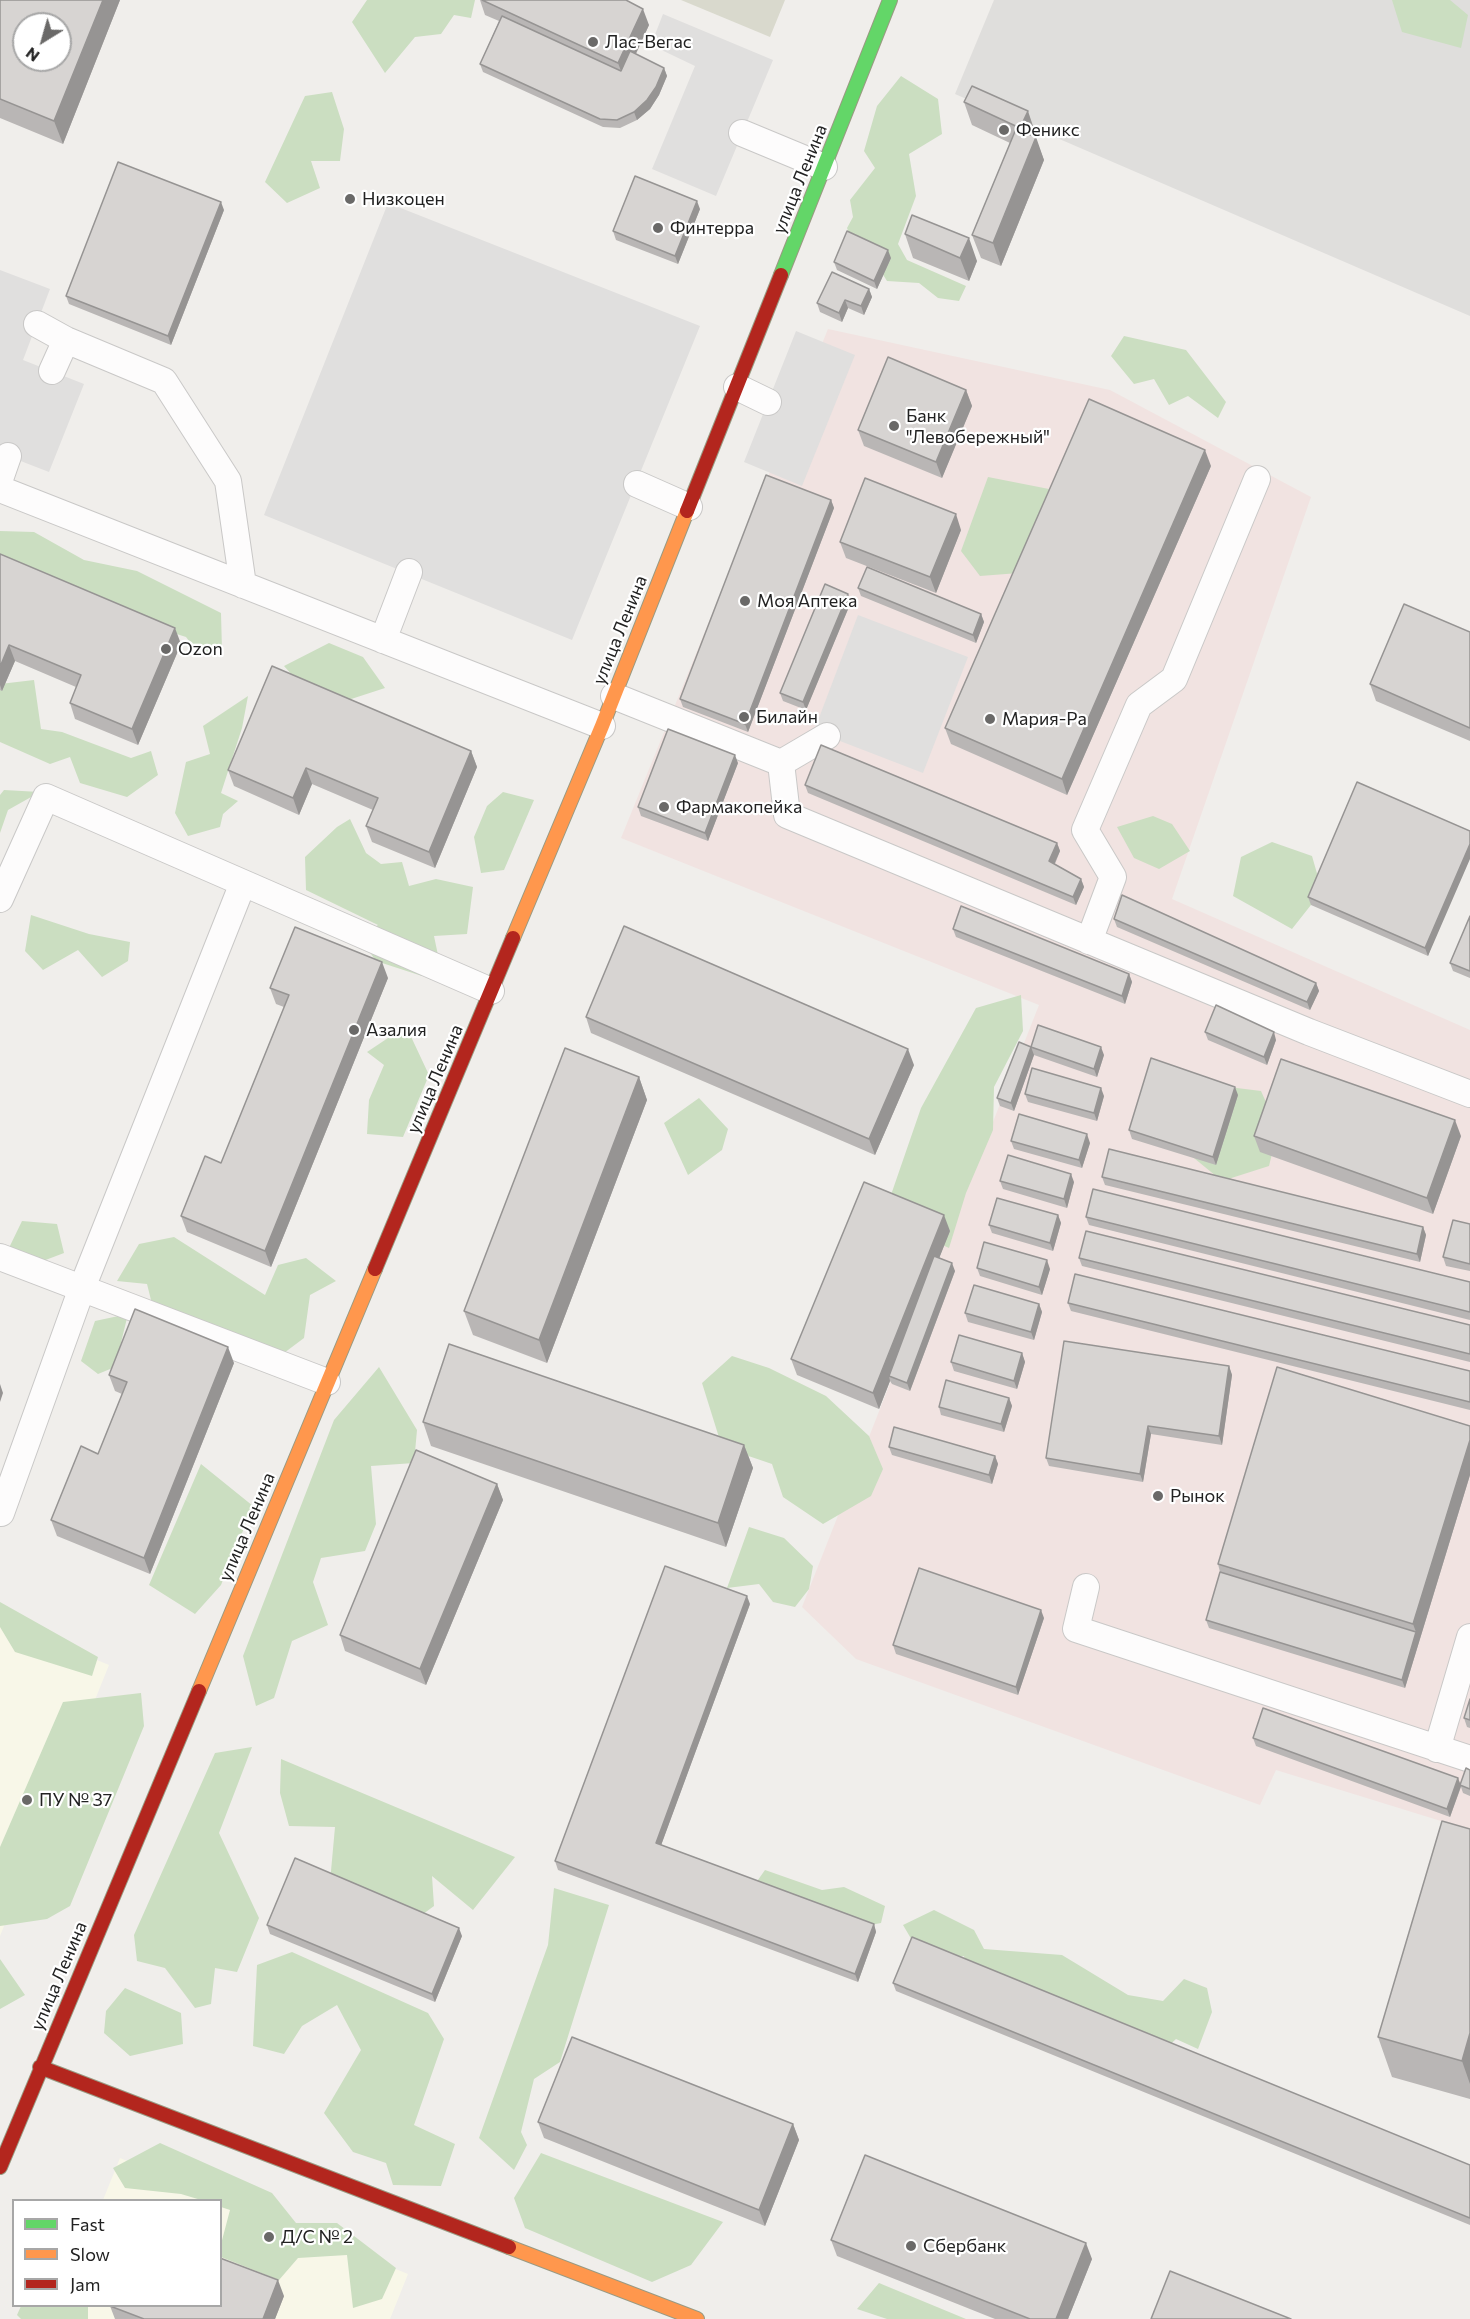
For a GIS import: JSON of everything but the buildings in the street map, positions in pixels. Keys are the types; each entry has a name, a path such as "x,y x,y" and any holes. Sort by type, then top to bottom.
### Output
{"main road":[{"name":"улица Ленина","path":"0,2167 602,726 890,0"},
{"path":"40,2067 697,2319"}],"lane":[{"path":"742,133 824,167"},
{"path":"37,324 66,340 164,381 228,481 243,585"},
{"path":"52,371 66,340"},
{"path":"737,387 768,402"},
{"path":"1089,941 1113,877 1085,830 1139,705 1174,679 1257,478"},
{"path":"637,484 689,507"},
{"path":"0,489 602,726"},
{"path":"383,640 409,572"},
{"path":"614,696 781,763"},
{"path":"781,763 827,736"},
{"path":"781,763 787,815 1310,1032 1470,1094"},
{"path":"0,899 46,796 491,991"},
{"path":"1,1513 82,1288 243,883"},
{"path":"0,1257 327,1382"},
{"path":"1086,1587 1076,1629 1470,1760"},
{"path":"1437,1749 1470,1637"}],"shaded area":[{"path":"681,0 785,0 770,37"},
{"path":"994,0 1470,0 1470,316 955,94"},
{"path":"663,14 773,60 716,196 652,169 695,66 651,45"},
{"path":"388,203 700,326 572,640 264,515"},
{"path":"0,270 50,289 23,360 84,384 49,472 0,453"},
{"path":"828,329 1110,390 1311,497 1172,899 1470,1030 1470,1830 1276,1770 1260,1805 856,1659 802,1607 1039,1005 621,838"},
{"path":"796,331 855,355 802,486 744,462"},
{"path":"858,615 968,657 923,773 814,731"},
{"name":"ПУ № 37","path":"0,1620 109,1665 0,1936"},
{"name":"Д/С № 2","path":"120,2158 222,2199 103,2199"},
{"name":"Д/С № 2","path":"222,2199 408,2274 390,2319 56,2319 61,2307 222,2307"}],"green space":[{"path":"367,0 475,0 471,18 454,15 441,34 415,37 385,73 352,22"},
{"path":"1392,0 1450,0 1468,15 1461,48 1402,32"},
{"path":"901,76 938,99 942,134 909,154 916,196 898,244 907,260 966,286 959,301 938,298 919,283 887,281 877,265 855,247 847,228 853,217 850,200 875,168 864,151 877,106"},
{"path":"332,92 344,129 340,161 311,161 320,188 287,203 265,182 305,96"},
{"path":"1124,336 1186,350 1226,402 1218,418 1188,396 1169,405 1154,379 1134,384 1111,356"},
{"path":"988,477 1049,489 1019,573 980,576 961,551"},
{"path":"0,531 34,532 84,560 137,571 221,613 222,651 201,656 186,637 0,577"},
{"path":"329,643 363,657 385,688 342,702 300,684 284,666"},
{"path":"34,680 41,729 62,732 131,758 151,751 158,775 127,797 80,783 70,757 50,764 0,742 0,684"},
{"path":"248,696 242,728 221,793 238,801 223,814 220,827 188,836 175,813 186,762 210,754 203,726"},
{"path":"4,790 40,792 8,810 0,833 0,795"},
{"path":"503,792 534,800 504,870 481,873 474,837 487,806"},
{"path":"1153,816 1172,824 1190,851 1159,869 1134,858 1117,827"},
{"path":"350,819 366,853 381,864 402,862 409,886 436,879 473,887 467,934 434,936 439,960 422,976 376,961 359,937 378,925 306,890 305,857 337,827"},
{"path":"1272,842 1312,856 1322,891 1292,929 1233,896 1241,857"},
{"path":"31,915 89,934 130,942 128,961 102,977 78,950 43,970 25,951"},
{"path":"1021,995 1023,1031 994,1087 993,1130 966,1193 949,1248 883,1218 921,1108 976,1008"},
{"path":"406,1026 429,1075 403,1137 367,1134 369,1100 384,1065 367,1052"},
{"path":"1213,1085 1261,1091 1278,1129 1269,1166 1222,1181 1183,1149"},
{"path":"699,1098 728,1129 722,1150 688,1175 664,1123"},
{"path":"22,1221 57,1224 64,1253 35,1264 7,1252"},
{"path":"174,1237 265,1295 278,1265 306,1258 336,1281 310,1295 304,1338 276,1359 157,1324 147,1284 117,1281 139,1244"},
{"path":"128,1314 115,1367 98,1374 81,1361 95,1321"},
{"path":"732,1356 769,1368 826,1396 869,1436 883,1469 871,1496 823,1524 783,1497 772,1464 722,1447 702,1383"},
{"path":"379,1367 417,1430 414,1463 371,1466 376,1524 365,1551 321,1558 313,1582 328,1625 292,1641 274,1698 256,1706 243,1656 334,1420"},
{"path":"201,1464 253,1506 221,1585 195,1614 149,1585"},
{"path":"749,1527 784,1538 813,1566 809,1589 795,1607 773,1602 759,1584 727,1588"},
{"path":"0,1602 98,1657 92,1676 15,1652 0,1627"},
{"path":"141,1693 144,1726 70,1906 47,1919 0,1926 0,1847 63,1702"},
{"path":"252,1747 219,1833 259,1918 237,1972 215,1968 211,2004 195,2008 165,1968 137,1961 134,1935 215,1753"},
{"path":"281,1759 515,1857 473,1910 432,1876 434,1906 404,1928 329,1893 335,1827 289,1826 280,1793"},
{"path":"765,1870 822,1890 844,1887 885,1906 881,1923 854,1928 748,1894"},
{"path":"554,1888 609,1905 560,2062 534,2079 521,2132 527,2145 514,2170 479,2138 548,1945"},
{"path":"934,1910 974,1930 984,1949 1062,1955 1128,1995 1163,2001 1184,1979 1207,1988 1212,2012 1198,2049 1176,2039 1146,2067 970,1988 964,1956 926,1964 903,1925"},
{"path":"292,1952 428,2013 444,2039 414,2125 455,2144 441,2186 393,2185 386,2163 353,2152 324,2113 361,2050 337,2005 302,2026 284,2054 253,2046 257,1965"},
{"path":"0,1959 25,1995 0,2009"},
{"path":"125,1988 181,2013 183,2044 130,2056 104,2033 106,2011"},
{"path":"160,2143 272,2193 296,2223 337,2223 396,2268 382,2299 353,2308 347,2255 298,2258 279,2280 222,2257 222,2240 230,2210 222,2207 222,2199 198,2199 181,2194 125,2188 113,2168"},
{"path":"541,2153 723,2222 691,2265 652,2282 525,2228 514,2198"},
{"path":"879,2283 966,2319 887,2319 857,2309"},
{"path":"21,2307 88,2307 88,2319 21,2319 17,2315"}],"traffic: fast":[{"path":"781,275 890,0"}],"traffic: slow":[{"path":"513,938 602,726 687,511"},
{"path":"199,1691 375,1269"},
{"path":"509,2247 697,2319"}],"traffic: jam":[{"path":"687,511 781,275"},
{"path":"375,1269 513,938"},
{"path":"0,2167 199,1691"},
{"path":"40,2067 509,2247"}],"place":[{"name":"Лас-Вегас","path":"593,42"},
{"name":"Феникс","path":"1004,130"},
{"name":"Низкоцен","path":"350,199"},
{"name":"Финтерра","path":"658,228"},
{"name":"Банк \"Левобережный\"","path":"894,426"},
{"name":"Моя Аптека","path":"745,601"},
{"name":"Ozon","path":"166,649"},
{"name":"Билайн","path":"744,717"},
{"name":"Мария-Ра","path":"990,719"},
{"name":"Фармакопейка","path":"664,807"},
{"name":"Азалия","path":"354,1030"},
{"name":"Рынок","path":"1158,1496"},
{"name":"ПУ № 37","path":"27,1800"},
{"name":"Д/С № 2","path":"269,2237"},
{"name":"Сбербанк","path":"911,2246"}]}
